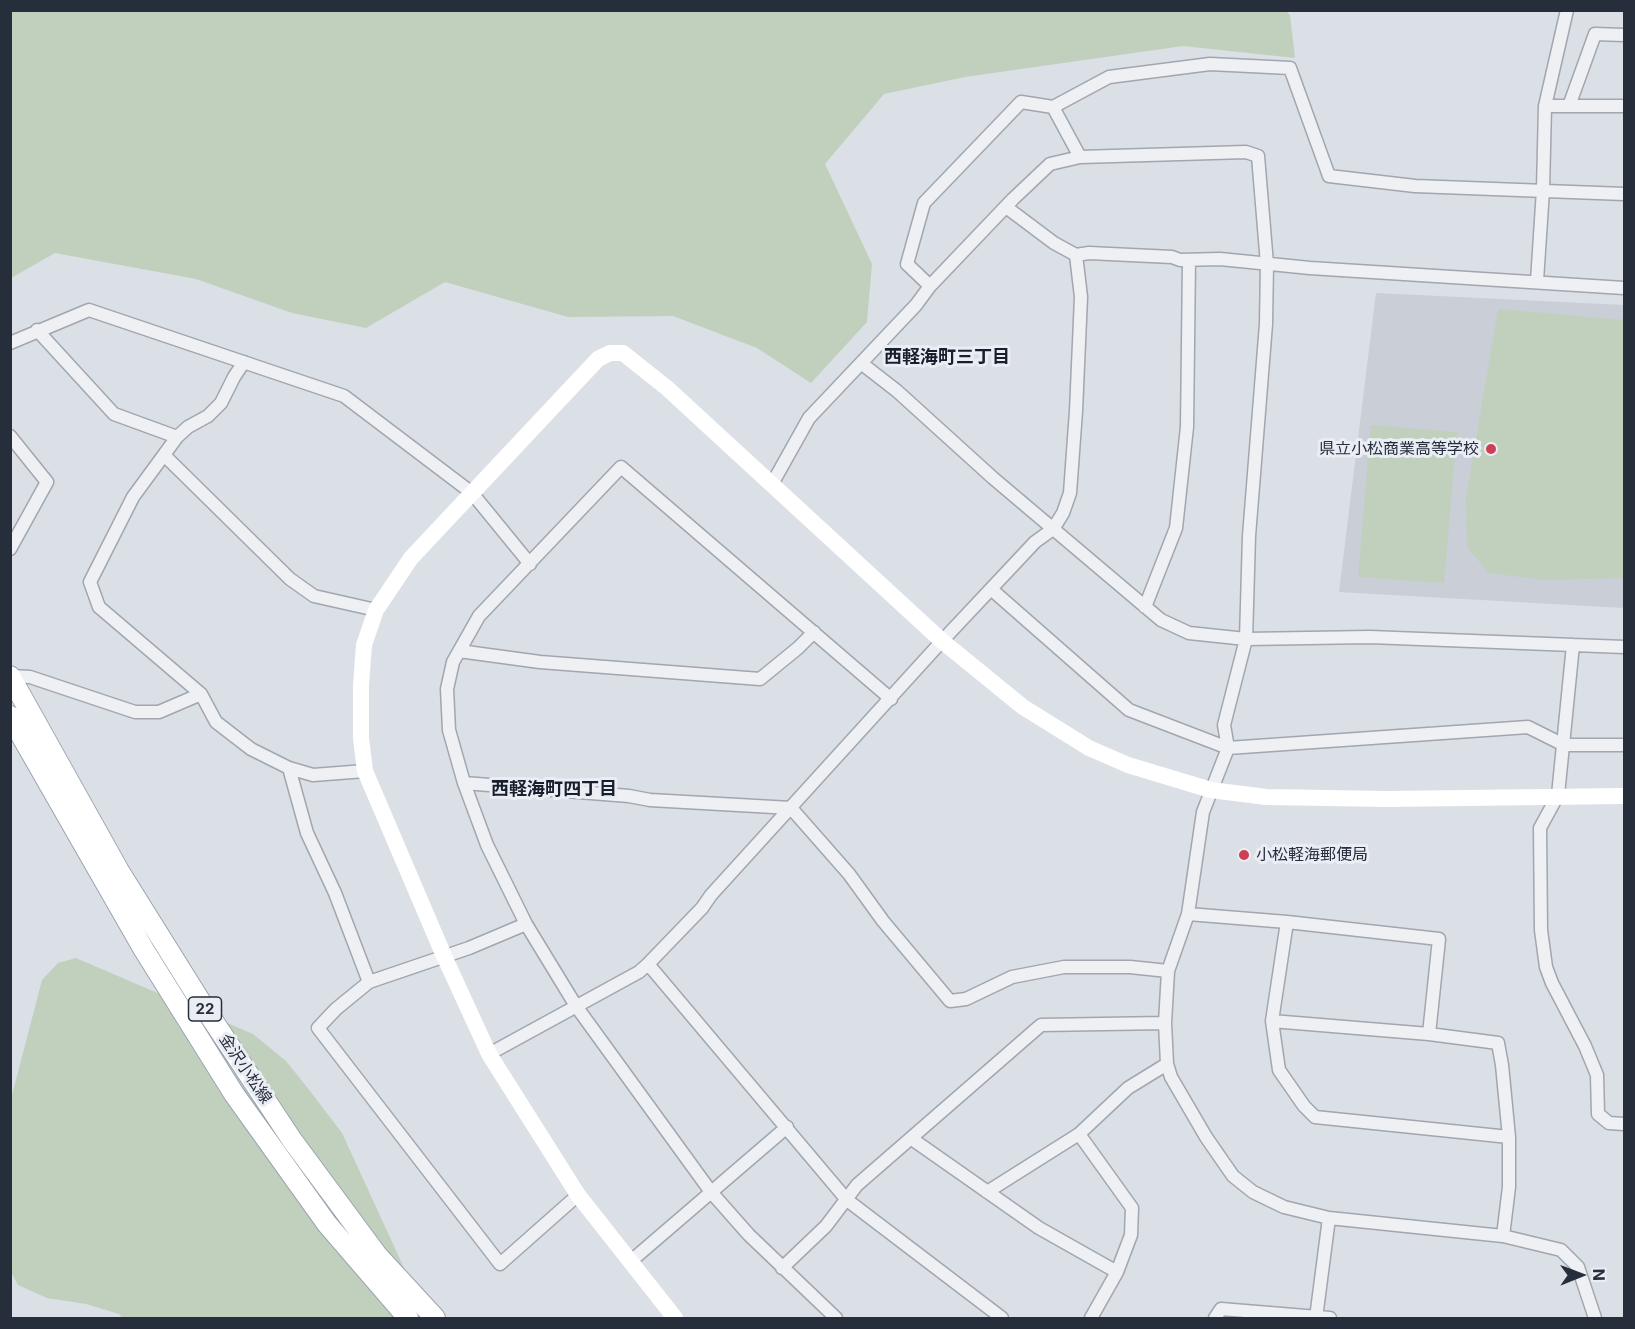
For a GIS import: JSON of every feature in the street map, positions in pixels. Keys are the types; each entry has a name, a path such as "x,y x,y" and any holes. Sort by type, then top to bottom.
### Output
{"main road":[{"name":"金沢小松線","path":"10,676 119,871 204,1007 286,1131 377,1255 435,1318"},
{"name":"金沢小松線","path":"10,716 144,950 234,1094 327,1224 408,1318"}],"street":[{"path":"1537,282 1543,190 1545,106 1567,10"},
{"path":"1569,106 1595,34 1624,35"},
{"path":"930,286 907,264 924,203 1021,102 1053,107 1109,76 1210,64 1290,68 1329,176 1415,186 1624,195"},
{"path":"1545,106 1624,105"},
{"path":"1053,107 1080,157"},
{"path":"772,484 809,417 916,305 930,286 1050,164 1080,157 1246,152 1258,156 1266,264 1266,324 1249,536 1246,639 1224,725 1228,748 1203,812 1188,914 1168,971 1165,1023 1167,1064 1206,1137 1233,1176 1253,1192 1284,1207 1329,1218 1503,1236 1561,1250 1578,1267 1595,1318"},
{"path":"1006,207 1054,243 1076,255 1089,253 1189,260 1220,259 1624,288"},
{"path":"489,1054 639,972 648,964 702,908 711,895 942,641 1035,543 1053,529 1063,513 1070,493 1081,297 1076,255"},
{"path":"1145,607 1176,528 1187,427 1189,260"},
{"path":"10,343 89,310 344,396 472,493 530,564"},
{"path":"37,330 114,414 177,437"},
{"path":"675,1318 578,1195 489,1054 444,956 365,771 361,738 364,645 376,610 411,558 598,359 610,353 623,353 667,388 942,641 1023,707 1089,748 1151,772 1211,790 1266,797 1386,799 1558,795 1624,796"},
{"path":"244,362 234,376 221,403 208,416 188,427 177,437 133,497 90,582 99,607 201,694 216,722 251,749 289,768 313,775 365,771"},
{"path":"861,363 897,391 993,478 1145,607 1161,620 1189,633 1246,639 1370,637 1624,647"},
{"path":"10,436 47,482 10,549"},
{"path":"164,455 290,579 314,596 376,610"},
{"path":"836,1318 782,1268 711,1192 576,1006 526,924 487,845 464,783 449,730 447,689 453,662 479,616 621,467 891,699"},
{"path":"991,589 1129,710 1228,748 1528,727 1564,745 1624,745"},
{"path":"459,651 540,662 760,679 814,632"},
{"path":"1572,645 1558,795 1540,828 1541,930 1546,967 1597,1075 1598,1114 1610,1123 1624,1124"},
{"path":"10,676 30,677 135,712 159,712 201,694"},
{"path":"289,768 308,833 335,893 369,982"},
{"path":"464,783 629,796 650,800 791,808 849,874 883,921 950,1001 966,999 1011,976 1064,967 1130,967 1168,971"},
{"path":"1188,914 1287,922 1439,939 1429,1034"},
{"path":"1287,922 1272,1021 1279,1070 1304,1106 1315,1117 1509,1137"},
{"path":"526,924 469,948 369,982 336,1009 318,1028 500,1264 578,1195"},
{"path":"648,964 848,1200 1002,1318"},
{"path":"1272,1021 1429,1034 1498,1043 1509,1137 1509,1187 1503,1236"},
{"path":"782,1268 826,1226 858,1185 1041,1025 1165,1023"},
{"path":"987,1192 1079,1134 1128,1088 1167,1064"},
{"path":"631,1261 787,1127"},
{"path":"1079,1134 1132,1208 1132,1231 1117,1272 1091,1318"},
{"path":"912,1139 1039,1228 1117,1272"},
{"path":"1316,1318 1329,1218"},
{"path":"1215,1318 1221,1309 1330,1318"}],"shaded area":[{"name":"県立小松商業高等学校","path":"1376,293 1624,305 1624,608 1339,592"}],"green space":[{"path":"1285,10 1290,15 1295,58 1183,46 965,77 884,94 825,164 872,264 867,322 811,383 757,348 673,316 568,317 445,282 366,328 292,313 196,279 55,253 11,278 11,11"},
{"path":"1498,309 1624,320 1624,578 1545,580 1489,573 1467,547 1466,498"},
{"path":"1371,425 1457,432 1444,583 1358,577"},
{"path":"76,958 253,1034 286,1061 342,1133 427,1318 122,1318 119,1314 86,1304 47,1298 18,1285 11,1272 11,1099 42,980 58,963"}],"place":[{"name":"県立小松商業高等学校","path":"1491,449"},
{"name":"小松軽海郵便局","path":"1244,855"}],"district":[{"name":"西軽海町三丁目","path":"947,358"},
{"name":"西軽海町四丁目","path":"554,790"}]}
